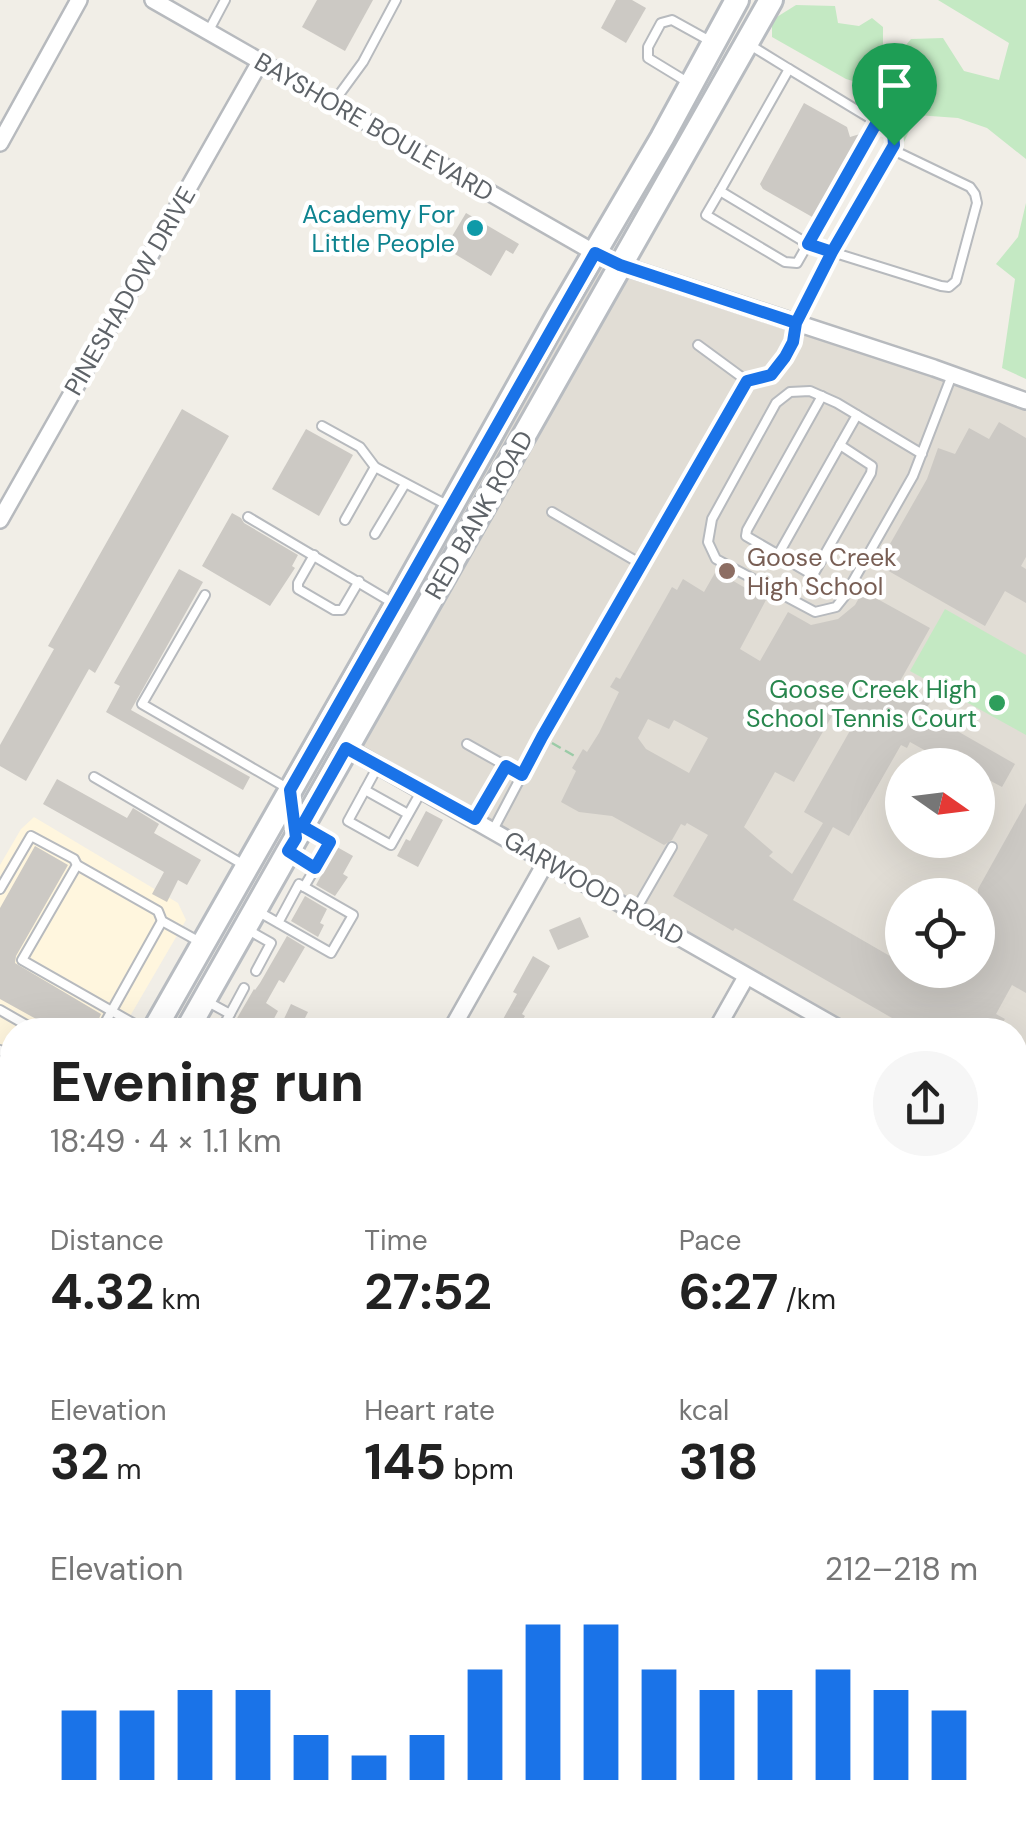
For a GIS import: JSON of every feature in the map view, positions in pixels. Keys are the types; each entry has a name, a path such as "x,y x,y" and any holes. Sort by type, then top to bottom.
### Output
{"main road":[{"name":"RED BANK ROAD","path":"194,1018 771,0"},
{"name":"RED BANK ROAD","path":"161,1018 736,1"},
{"path":"340,705 346,748"},
{"path":"290,790 295,838"}],"street":[{"path":"0,143 79,0"},
{"name":"BAYSHORE BOULEVARD","path":"153,0 595,253"},
{"name":"PINESHADOW DRIVE","path":"0,520 260,62"},
{"path":"595,253 620,265 1026,402"},
{"name":"GARWOOD ROAD","path":"346,748 820,1018"},
{"path":"457,1018 546,862"},
{"path":"723,1018 746,977"}],"lane":[{"path":"208,32 226,0"},
{"path":"333,103 363,62 396,0"},
{"path":"691,84 648,58 648,47 661,23 672,20 714,43"},
{"path":"493,830 542,737 747,381 771,375 785,357 796,323 832,252 894,145 893,132 746,43"},
{"path":"789,69 706,214 784,262 797,263 877,122"},
{"path":"720,191 808,244 949,287 956,281 976,194 970,186 891,149"},
{"path":"698,345 747,381"},
{"path":"922,454 822,396 810,391 790,392 776,403 712,519 708,542 716,559 814,612 836,607 913,476 922,454 952,375"},
{"path":"822,396 746,530 746,536 813,575 871,473 872,466 840,446"},
{"path":"778,555 858,416"},
{"path":"322,426 360,447 375,466 451,507"},
{"path":"345,520 375,466"},
{"path":"374,534 405,484"},
{"path":"552,512 641,564"},
{"path":"248,517 396,605"},
{"path":"314,555 298,589 334,610 342,610 359,581"},
{"path":"204,595 142,704 290,790"},
{"path":"468,744 522,775"},
{"path":"378,766 348,821 391,845 422,790"},
{"path":"475,819 506,766"},
{"path":"94,777 248,868"},
{"path":"365,790 408,814"},
{"path":"0,888 31,836 158,910 162,921 203,944"},
{"path":"295,838 330,842 304,887"},
{"path":"295,838 315,868"},
{"path":"635,910 672,847"},
{"path":"76,865 22,960 124,1018"},
{"path":"250,919 278,922 331,953 353,915 300,884 278,922"},
{"path":"250,919 273,939 256,972"},
{"path":"108,1018 162,921"},
{"path":"228,1018 244,988"},
{"path":"204,1000 230,1014"}],"path":[{"path":"542,737 578,758"}],"shaded area":[{"name":"Goose Creek High School","path":"604,258 1026,401 1026,1018 821,1018 332,740"},
{"path":"34,817 178,903 186,920 129,1018 0,1018 0,865 21,829"}],"green space":[{"path":"938,0 1026,0 1026,159 987,128 958,118 917,115 904,142 899,112 877,88 846,79 772,37 772,20 796,5 835,6 838,23 859,26 872,18 883,27 883,46 900,52 911,39 943,38 964,71 999,80 1009,43"},
{"path":"1026,203 1026,379 1002,368 1015,279 996,264 1018,237"},
{"name":"Goose Creek High School Tennis Court","path":"945,609 1026,655 1026,735 910,671"}],"building":[{"path":"317,0 373,0 345,51 302,27"},
{"path":"616,0 632,0 646,8 626,43 601,28"},
{"path":"804,103 847,127 850,137 861,137 814,218 760,184"},
{"name":"Academy For Little People","path":"466,213 519,244 513,254 506,250 491,276 445,248"},
{"path":"182,409 229,436 95,673 89,669 26,781 0,766 0,745 54,649 48,646"},
{"path":"999,422 1026,438 1026,557 1021,566 1026,569 1026,603 1005,591 985,626 878,565 927,479 938,448 955,454 969,428 989,439"},
{"path":"306,429 353,455 319,516 272,489"},
{"path":"232,513 298,555 292,566 295,568 270,606 202,566"},
{"path":"179,569 203,582 131,710 250,777 243,790 106,712 120,686 114,683"},
{"path":"716,571 766,600 740,649 760,661 788,612 811,625 838,619 855,605 863,591 930,628 899,683 931,701 924,712 987,748 921,748 910,742 907,748 885,748 885,773 849,836 833,827 793,900 885,953 885,988 995,988 995,878 984,878 1026,803 1026,993 1012,985 996,1014 1003,1018 892,1018 673,896 708,835 687,823 681,824 672,840 664,845 612,816 579,812 561,802 576,771 572,768 599,733 619,692 610,687 616,677 620,679 672,587 677,590 683,579 704,592","holes":["836,709 856,720 804,812 823,823 792,874 769,856 773,852 744,827 775,772 794,782","648,719 669,729 674,720 708,738 689,773 646,749 638,738"]},
{"path":"995,753 1015,764 1002,787 995,783"},
{"path":"57,779 127,818 133,808 159,824 154,833 201,860 187,885 178,880 167,902 152,894 164,872 43,804"},
{"path":"426,811 443,820 418,867 397,856"},
{"path":"35,846 68,865 15,963 101,1014 99,1018 34,1018 0,999 0,908"},
{"path":"337,847 353,856 343,874 348,877 335,896 316,885"},
{"path":"305,896 327,909 318,937 291,921"},
{"path":"580,917 589,937 558,950 549,930"},
{"path":"287,936 305,947 284,983 279,980 266,1003 278,1011 274,1018 237,1018"},
{"path":"533,956 550,966 522,1014 524,1018 504,1018 517,994 513,992"},
{"path":"291,1004 308,1012 305,1018 284,1018"}],"place":[{"name":"Academy For Little People","path":"475,228"},
{"name":"Goose Creek High School","path":"727,571"},
{"name":"Goose Creek High School Tennis Court","path":"997,703"}],"route":[{"path":"894,145 796,323 620,265 595,253 290,790 296,838 288,851 315,868 330,842 302,826 346,748 475,819 506,766 522,775 747,381 771,375 785,357 796,323 832,252 808,244 877,122 893,132 894,145"}]}
